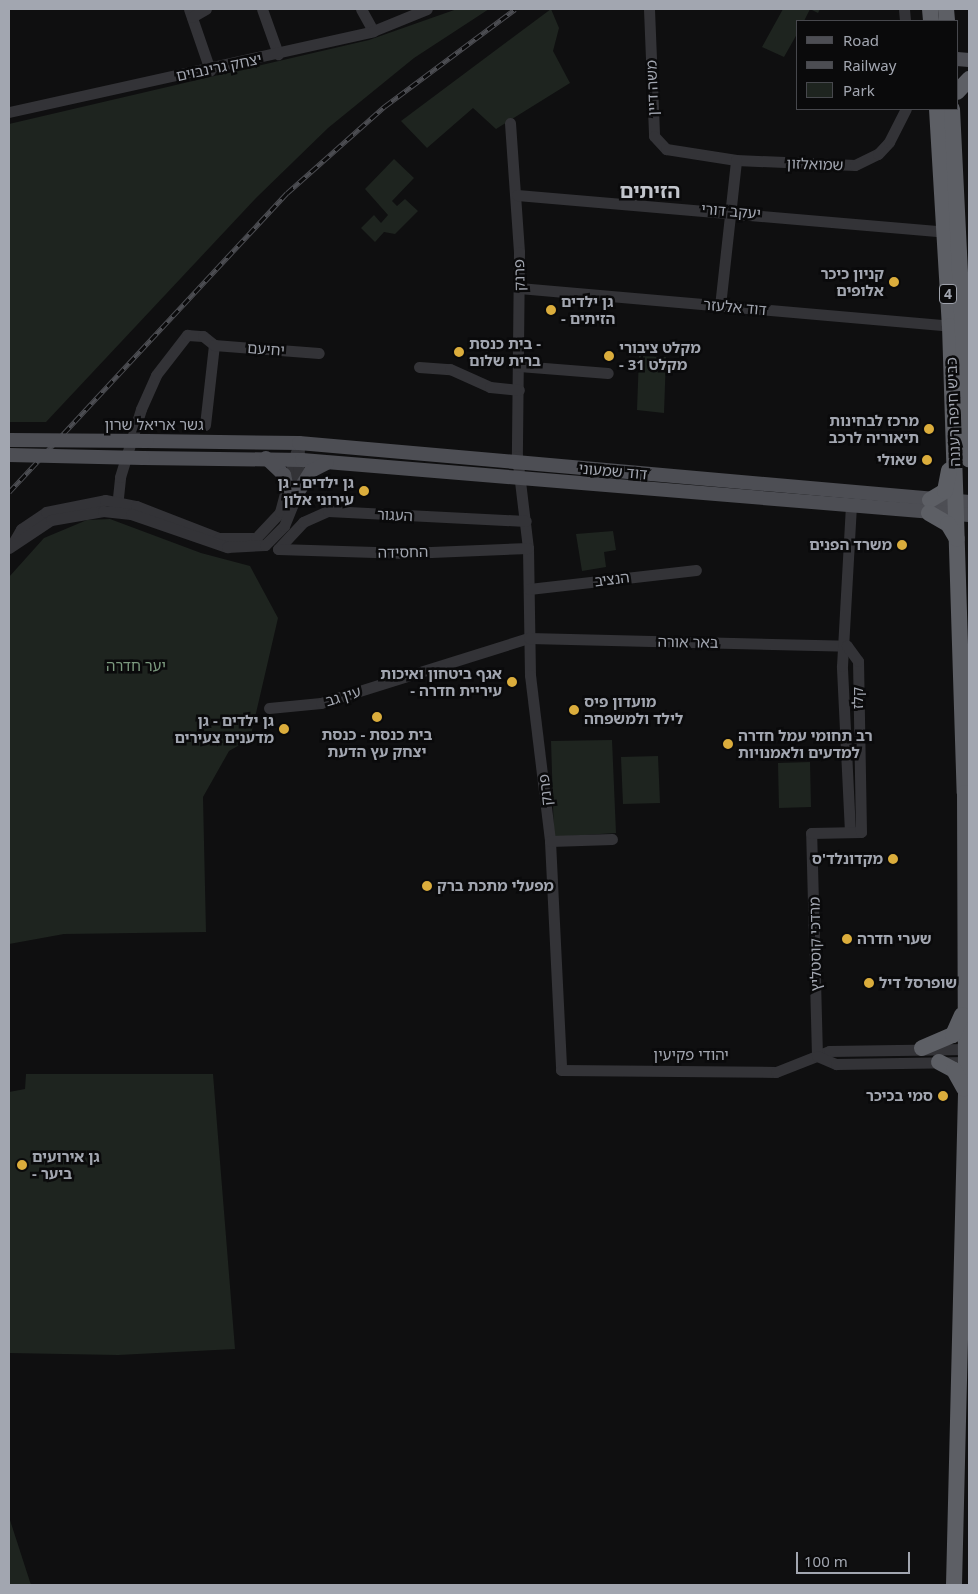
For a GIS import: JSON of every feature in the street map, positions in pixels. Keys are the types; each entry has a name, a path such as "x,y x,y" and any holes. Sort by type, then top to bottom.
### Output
{"highway":[{"path":"958,91 969,77"},
{"name":"כביש חיפה רעננה","path":"949,110 945,232 954,432 963,509 958,540 965,793 964,1002 967,1055 954,1585"},
{"name":"כביש חיפה רעננה","path":"949,110 969,460"},
{"path":"954,432 949,438 947,484 941,495 930,507 948,524 958,540"},
{"path":"922,1048 954,1034 964,1002"},
{"path":"940,1062 954,1070 966,1094"}],"main road":[{"name":"גשר אריאל שרון","path":"9,440 298,443"},
{"name":"דוד שמעוני","path":"298,443 522,472 851,507 930,507"},
{"path":"9,455 266,458 284,475 293,492 311,471 328,463"},
{"name":"דוד שמעוני","path":"266,458 328,463 522,472 963,509"}],"street":[{"path":"206,9 190,13 210,70"},
{"path":"262,9 278,54"},
{"path":"361,9 373,31"},
{"name":"יצחק גרינבוים","path":"9,112 210,70 373,31 426,9"},
{"name":"משה דיין","path":"649,9 654,136 666,149 678,153"},
{"name":"שמואלזון","path":"678,153 736,160 855,165 878,154 905,114"},
{"name":"פרנק","path":"510,123 518,195 518,428 528,548 529,638 550,841 561,1070"},
{"path":"720,306 733,211 736,160"},
{"name":"יעקב דורי","path":"518,195 733,211 945,232"},
{"name":"דוד אלעזר","path":"519,288 950,326"},
{"path":"119,505 125,468 140,409 156,375 181,340 198,334 214,345 205,425"},
{"name":"יחיעם","path":"214,345 319,353"},
{"path":"519,366 608,373"},
{"path":"419,367 450,369 490,387 518,390"},
{"path":"10,546 66,515 119,505 219,538 240,541 256,538 273,524 293,492 298,443"},
{"name":"קלז","path":"811,833 861,832 858,661 847,646 851,507"},
{"name":"העגור","path":"278,549 303,522 328,511 525,516"},
{"name":"החסידה","path":"278,549 407,553 528,548"},
{"name":"הנציב","path":"529,589 696,570"},
{"name":"באר אורה","path":"529,638 847,646"},
{"name":"עין גב","path":"269,708 321,703 529,638"},
{"name":"מרדכי קוסטליץ","path":"811,833 818,1056"},
{"path":"550,841 612,839"},
{"name":"יהודי פקיעין","path":"561,1070 776,1072 835,1050 922,1048 967,1055"},
{"path":"818,1056 836,1064 940,1062 967,1055"}],"green space":[{"path":"457,9 489,9 414,58 328,128 256,198 46,422 9,422 9,124 369,40"},
{"path":"551,9 559,28 553,51 570,83 496,129 473,108 427,148 401,121"},
{"path":"783,9 810,9 804,20 796,20 796,36 784,57 762,47"},
{"path":"810,9 820,9 818,13"},
{"path":"394,159 414,178 392,201 397,206 405,199 418,211 395,234 384,232 375,242 361,228 374,215 381,223 388,215 365,189"},
{"path":"639,356 666,357 664,413 637,410"},
{"name":"יער חדרה","path":"110,519 201,553 250,566 278,618 250,739 229,751 203,797 206,932 64,934 9,944 9,577 44,538 87,520"},
{"path":"613,531 616,550 604,552 606,567 582,571 576,534"},
{"path":"612,740 616,833 554,837 551,741"},
{"path":"658,756 660,803 623,804 621,757"},
{"path":"810,762 811,807 779,808 778,763"},
{"path":"26,1074 213,1074 235,1349 118,1355 9,1353 9,1092 25,1089"},
{"path":"9,1517 31,1585 9,1585"}],"railway":[{"path":"9,492 287,193 385,106 515,9"}],"place":[{"name":"קניון כיכר אלופים","path":"894,282"},
{"name":"גן ילדים - הזיתים","path":"551,310"},
{"name":"בית כנסת - ברית שלום","path":"459,352"},
{"name":"מקלט ציבורי - מקלט 31","path":"609,356"},
{"name":"מרכז לבחינות תיאוריה לרכב","path":"929,429"},
{"name":"שאולי","path":"927,460"},
{"name":"גן ילדים - גן עירוני אלון","path":"364,491"},
{"name":"משרד הפנים","path":"902,545"},
{"name":"אגף ביטחון ואיכות - עיריית חדרה","path":"512,682"},
{"name":"מועדון פיס לילד ולמשפחה","path":"574,710"},
{"name":"בית כנסת - כנסת יצחק עץ הדעת","path":"377,717"},
{"name":"גן ילדים - גן מדענים צעירים","path":"284,729"},
{"name":"רב תחומי עמל חדרה למדעים ולאמנויות","path":"728,744"},
{"name":"מקדונלד'ס","path":"893,859"},
{"name":"מפעלי מתכת ברק","path":"427,886"},
{"name":"שערי חדרה","path":"847,939"},
{"name":"שופרסל דיל","path":"869,983"},
{"name":"סמי בכיכר","path":"943,1096"},
{"name":"גן אירועים - ביער","path":"22,1165"}],"district":[{"name":"הזיתים","path":"650,190"}]}
